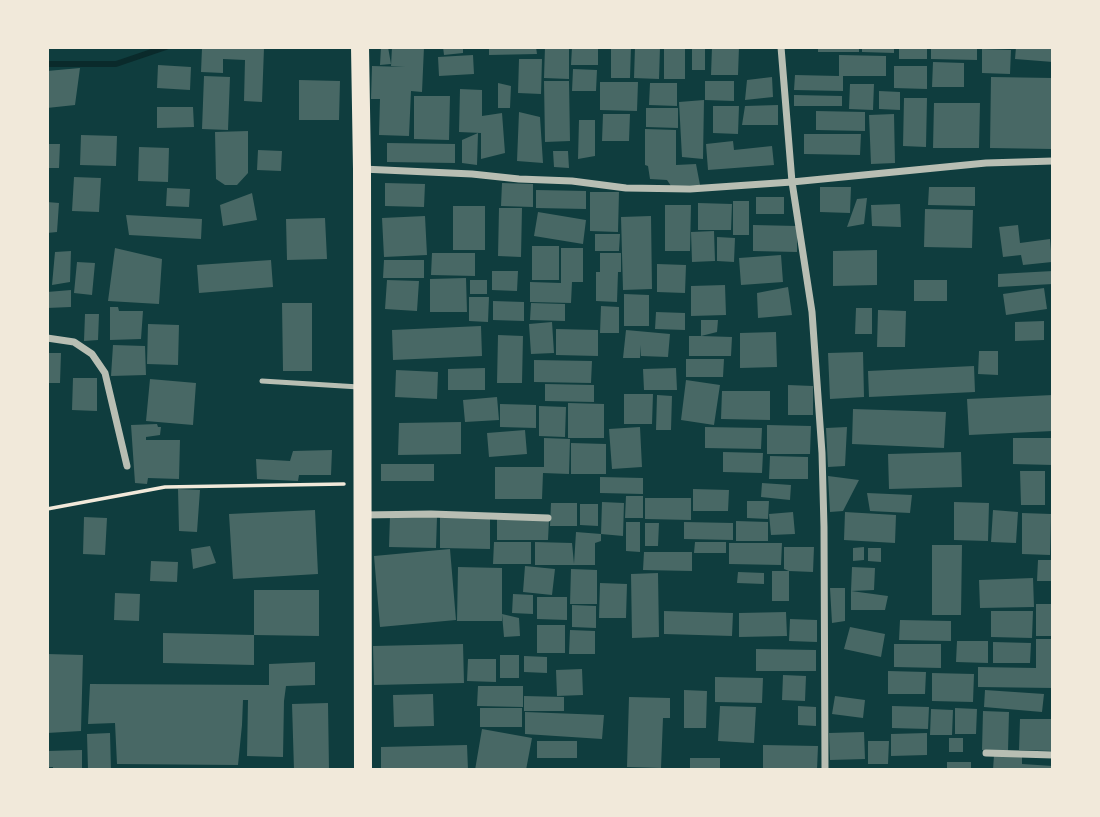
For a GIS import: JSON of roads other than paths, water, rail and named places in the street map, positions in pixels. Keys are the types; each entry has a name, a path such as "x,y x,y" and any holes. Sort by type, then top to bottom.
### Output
{"highway":[{"path":"360,47 363,770"}],"street":[{"path":"781,47 792,182 812,312 822,453 825,770"},
{"path":"362,169 572,181 626,188 690,189 986,163 1053,161"},
{"path":"47,338 74,342 92,355 105,373 127,466"},
{"path":"363,515 431,514 548,518"},
{"path":"985,753 1053,755"}],"lane":[{"path":"262,381 362,387"}],"waterway":[{"path":"47,64 116,64 166,47"}]}
